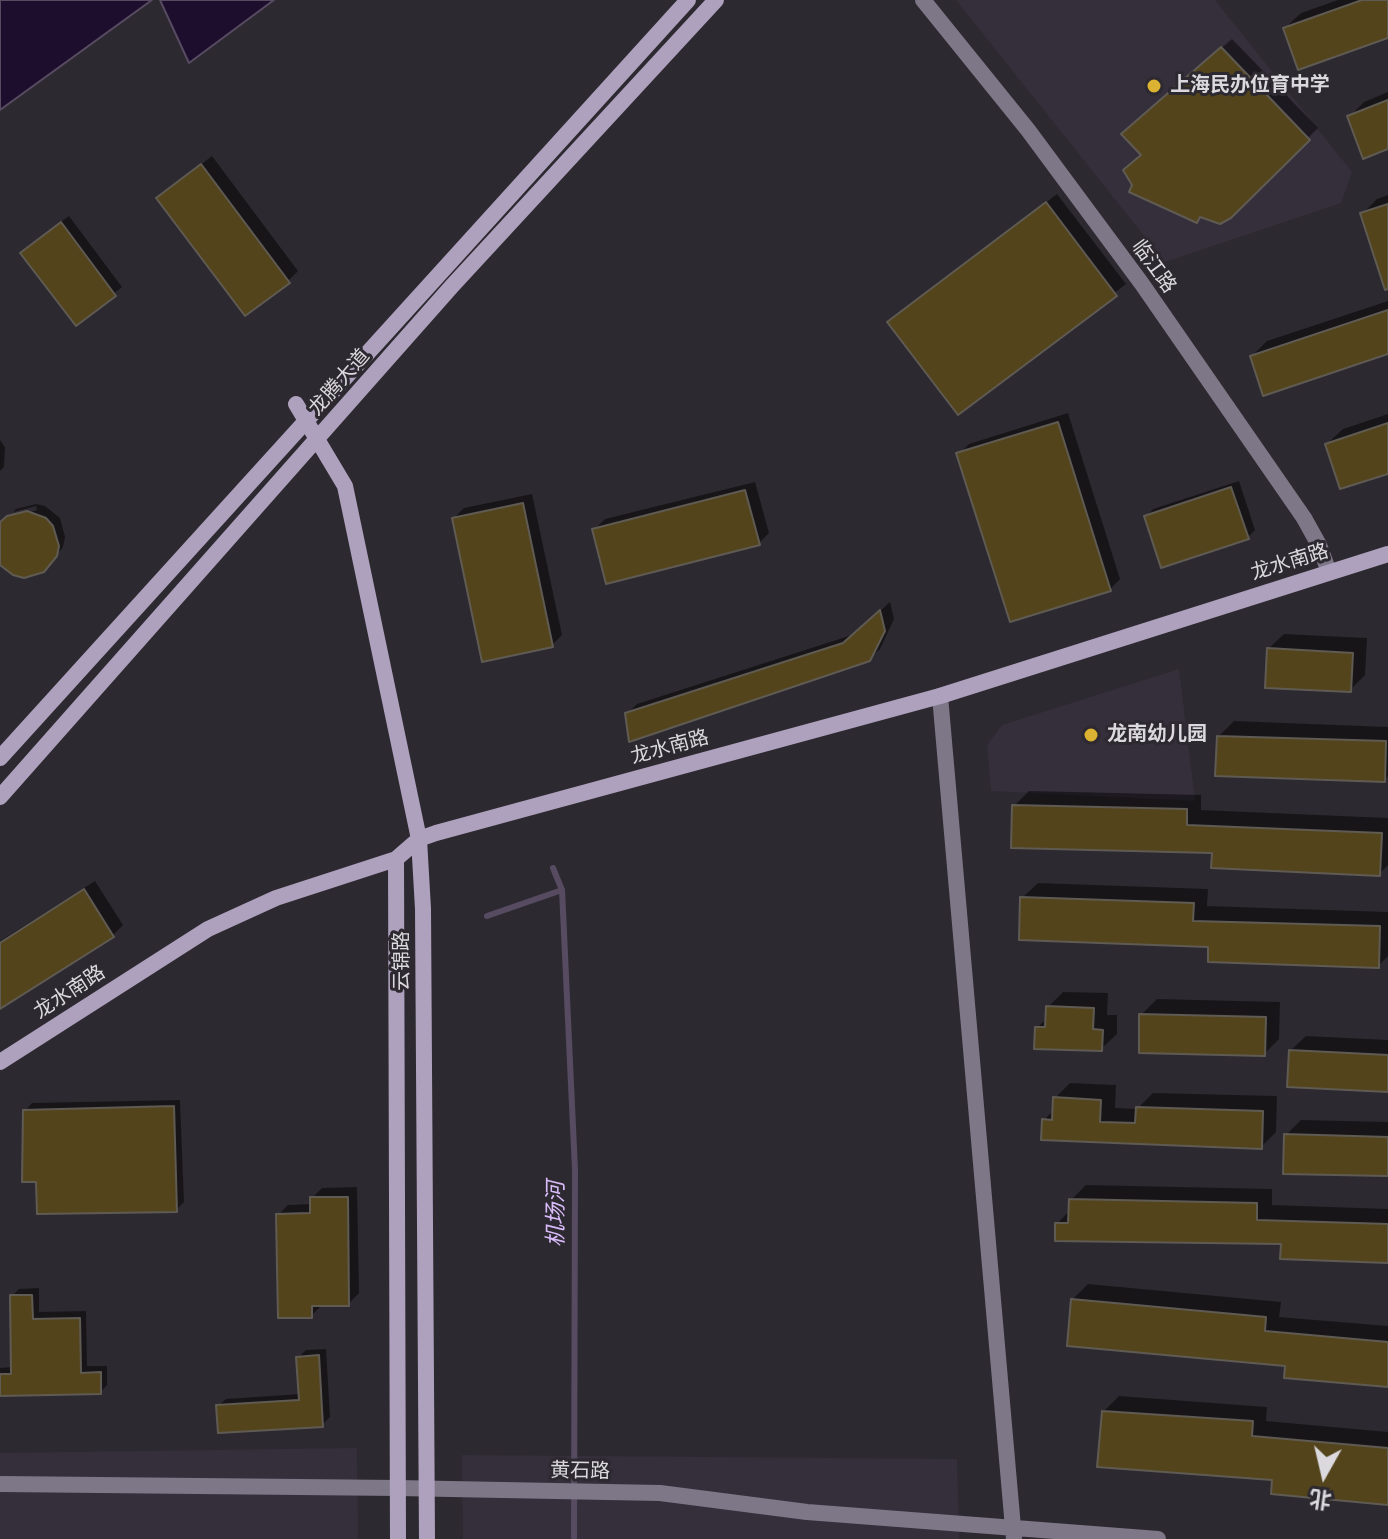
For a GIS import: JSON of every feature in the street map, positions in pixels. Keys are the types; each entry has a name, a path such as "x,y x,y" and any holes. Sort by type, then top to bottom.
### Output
{"main road":[{"name":"龙腾大道","path":"0,758 688,0"},
{"name":"龙腾大道","path":"0,797 452,286 716,0"},
{"name":"云锦路","path":"296,404 345,486 419,839 423,909 427,1539"},
{"name":"龙水南路","path":"0,1062 208,929 276,898 396,859 419,839 940,696 1388,554"},
{"name":"云锦路","path":"396,859 398,1539"}],"street":[{"name":"临江路","path":"923,0 1028,130 1142,284 1304,518 1329,572"},
{"path":"940,696 1014,1533"},
{"name":"黄石路","path":"0,1484 660,1493 1014,1533 1158,1539"}],"shaded area":[{"path":"0,0 152,0 0,110"},
{"path":"160,0 274,0 189,63"},
{"name":"上海民办位育中学","path":"956,0 1215,0 1352,172 1341,203 1165,262"},
{"name":"龙南幼儿园","path":"1179,669 1195,801 991,791 987,745 1002,725"},
{"path":"357,1448 358,1539 0,1539 0,1453"},
{"path":"462,1455 957,1459 959,1539 463,1539"}],"building":[{"path":"1362,0 1388,0 1388,38 1298,70 1283,28"},
{"path":"1221,47 1310,140 1231,218 1220,224 1200,217 1197,223 1129,192 1132,185 1123,170 1141,155 1121,134"},
{"path":"1388,100 1388,149 1363,159 1347,116"},
{"path":"201,164 290,283 245,316 156,198"},
{"path":"1046,202 1117,296 958,415 887,322"},
{"path":"1388,204 1388,289 1385,290 1360,213"},
{"path":"61,222 116,296 76,326 20,253"},
{"path":"1388,310 1388,354 1263,396 1250,356"},
{"path":"1058,422 1111,591 1010,622 956,453"},
{"path":"1388,423 1388,474 1340,489 1325,444"},
{"path":"1231,487 1249,539 1161,568 1144,516"},
{"path":"745,490 760,545 606,584 592,529"},
{"path":"523,503 553,647 482,662 452,518"},
{"path":"27,511 46,518 53,526 59,546 57,556 44,572 24,578 13,575 0,565 0,522 7,516"},
{"path":"880,610 885,631 870,661 629,742 625,713 843,643"},
{"path":"1267,648 1353,653 1351,692 1265,688"},
{"path":"1217,736 1386,741 1385,782 1215,776"},
{"path":"1012,805 1187,809 1187,825 1382,833 1380,876 1211,868 1212,853 1011,848"},
{"path":"84,889 114,937 0,1009 0,943"},
{"path":"1020,897 1194,903 1193,921 1380,926 1379,968 1208,962 1208,947 1019,940"},
{"path":"1046,1006 1094,1008 1093,1029 1103,1030 1102,1051 1034,1049 1035,1027 1045,1027"},
{"path":"1139,1014 1266,1017 1265,1056 1139,1053"},
{"path":"1289,1050 1388,1055 1388,1092 1287,1087"},
{"path":"1053,1097 1101,1100 1100,1122 1135,1123 1136,1107 1263,1111 1262,1149 1041,1140 1042,1119 1052,1120"},
{"path":"174,1106 177,1212 37,1214 36,1182 22,1182 23,1110"},
{"path":"1284,1134 1388,1137 1388,1176 1283,1174"},
{"path":"310,1197 348,1197 349,1306 312,1306 312,1318 278,1318 276,1214 310,1213"},
{"path":"1069,1199 1257,1203 1257,1220 1388,1224 1388,1263 1280,1259 1281,1244 1055,1241 1055,1223 1068,1223"},
{"path":"10,1295 32,1295 33,1319 80,1318 81,1373 101,1372 101,1394 0,1396 0,1374 11,1374"},
{"path":"1071,1299 1266,1317 1265,1331 1388,1342 1388,1387 1284,1378 1285,1366 1067,1346"},
{"path":"319,1355 323,1427 218,1433 216,1405 299,1400 296,1357"},
{"path":"1102,1411 1253,1421 1252,1436 1388,1448 1388,1505 1271,1494 1272,1480 1097,1467"}],"waterway":[{"name":"机场河","path":"553,868 562,890 575,1170 574,1539"},
{"name":"机场河","path":"487,916 562,890"}],"place":[{"name":"上海民办位育中学","path":"1154,86"},
{"name":"龙南幼儿园","path":"1091,735"}]}
